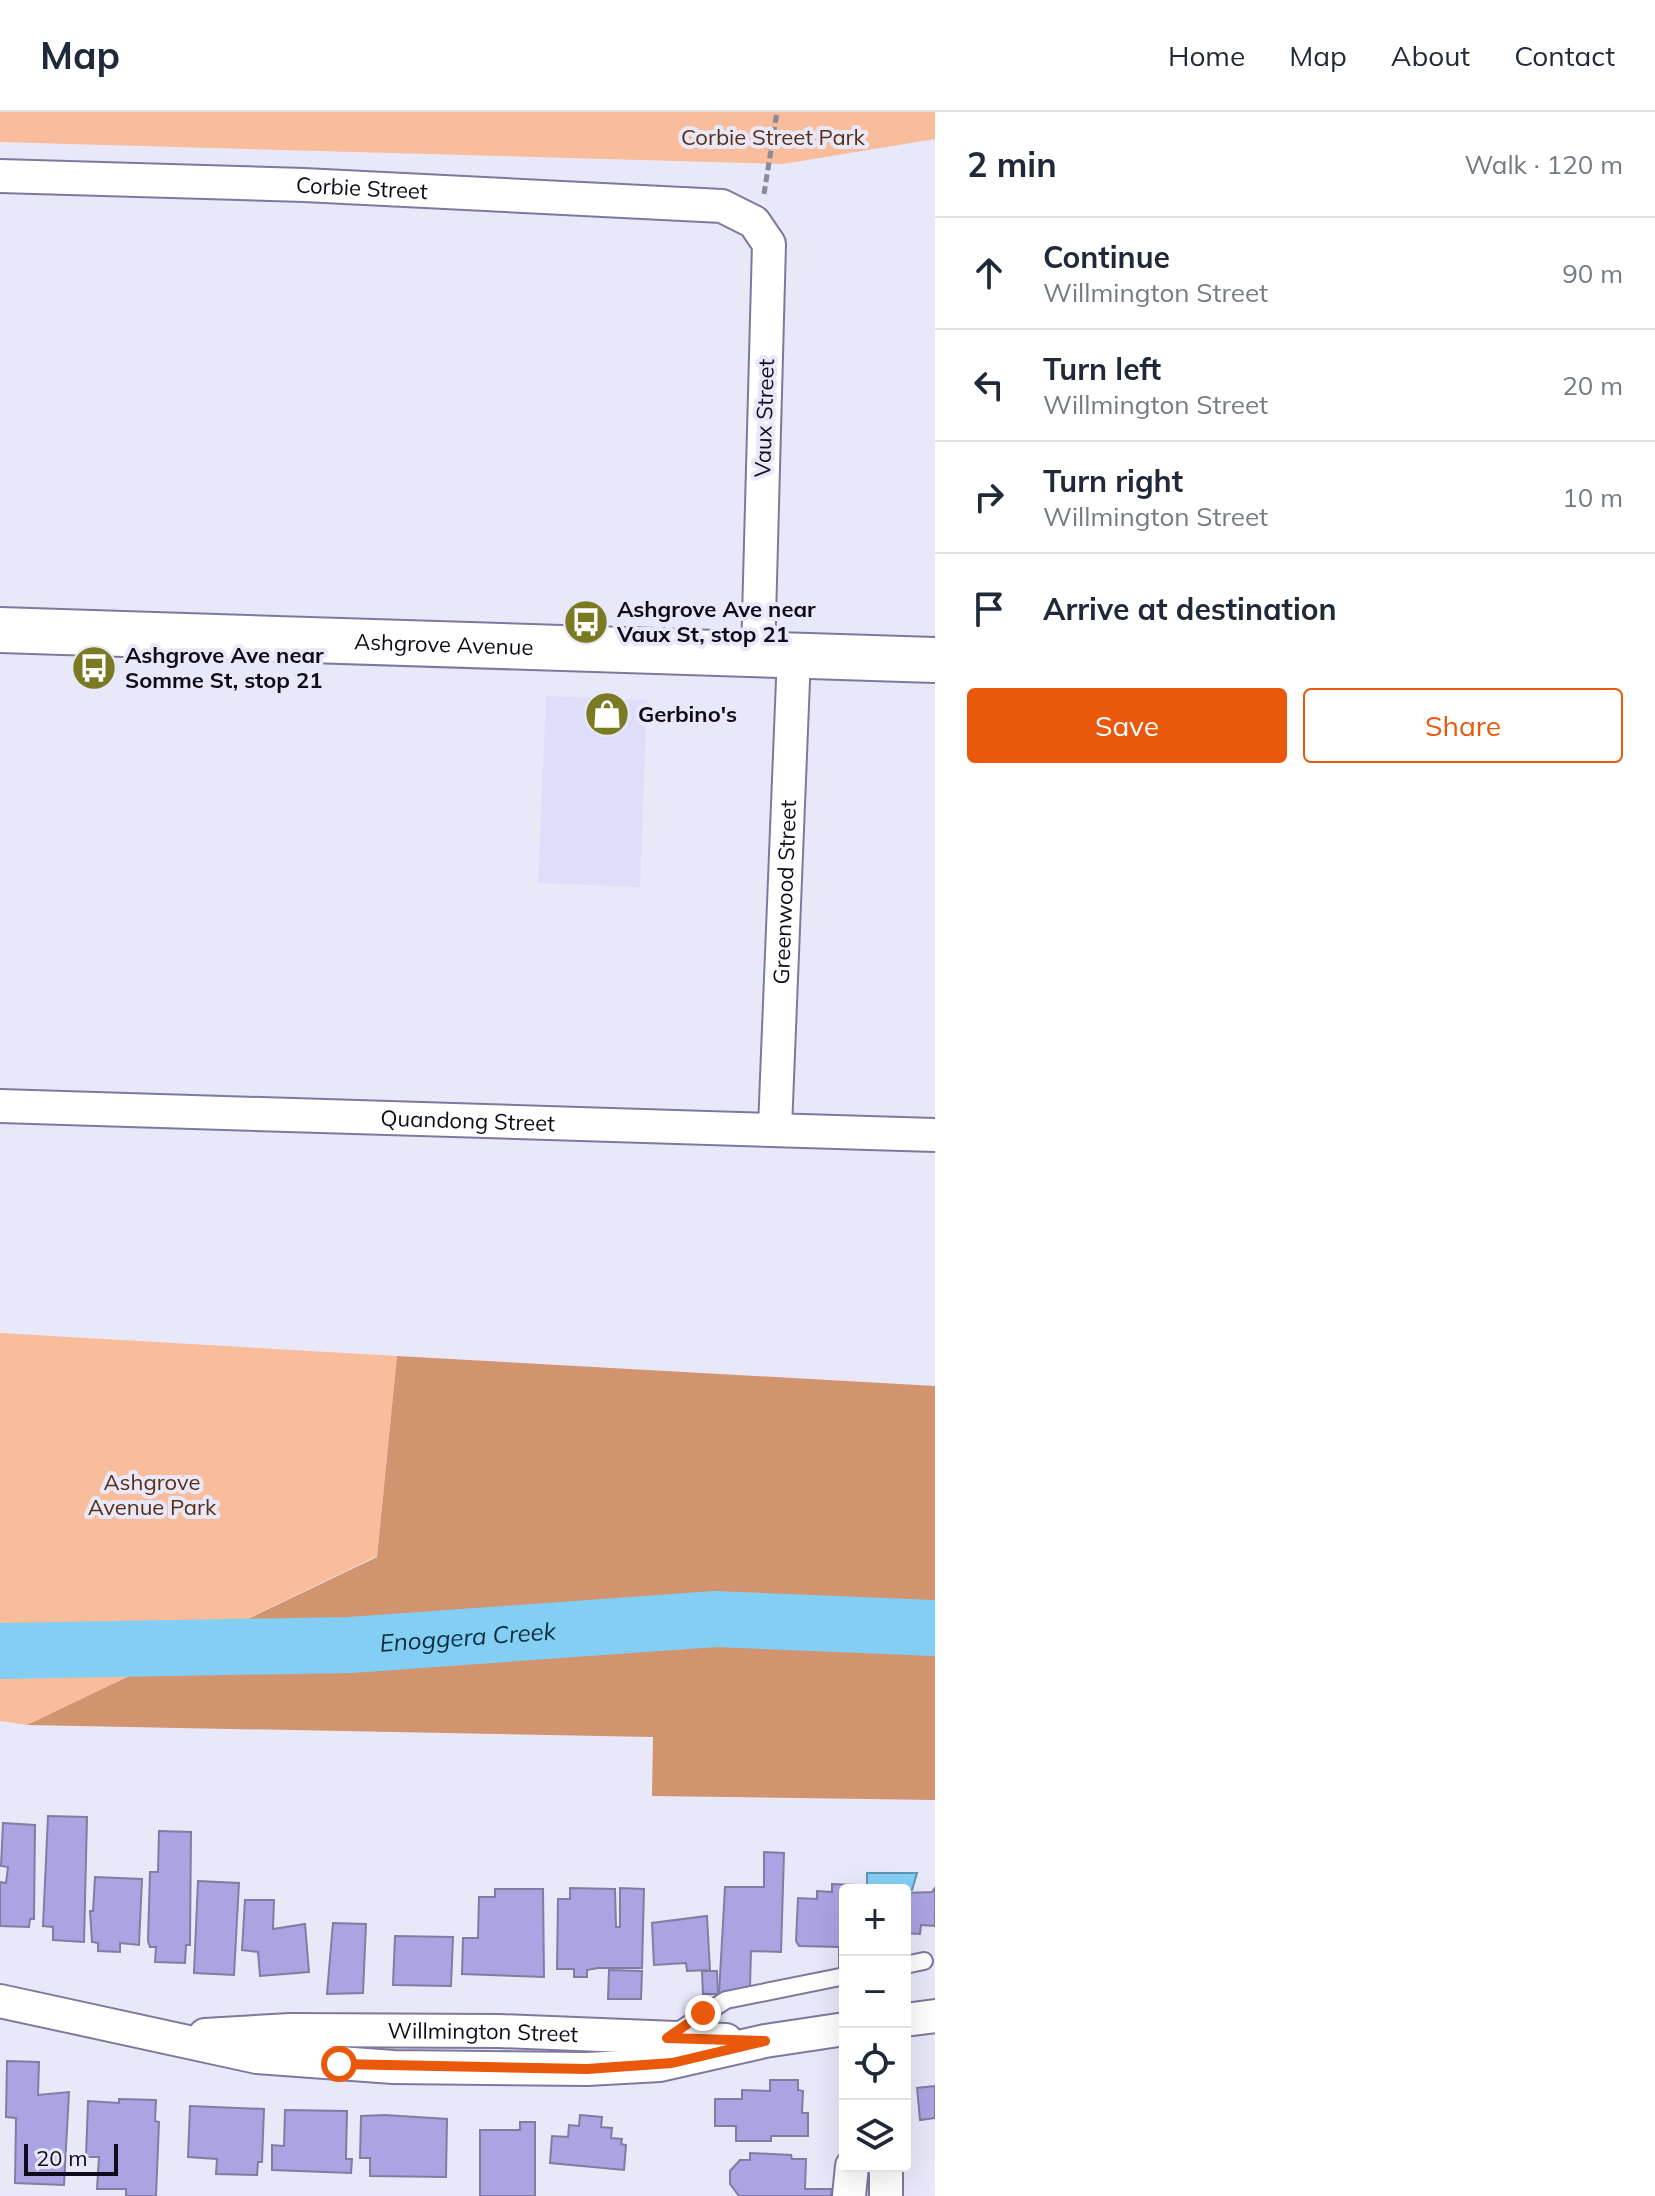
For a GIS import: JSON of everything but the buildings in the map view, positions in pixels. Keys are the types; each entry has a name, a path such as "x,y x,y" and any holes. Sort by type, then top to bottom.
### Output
{"main road":[{"name":"Ashgrove Avenue","path":"0,630 935,660"}],"street":[{"name":"Corbie Street","path":"0,176 304,185 722,206 738,212 764,232"},
{"name":"Vaux Street","path":"764,232 769,244 776,655"},
{"name":"Greenwood Street","path":"775,1128 776,655"},
{"name":"Quandong Street","path":"0,1106 935,1135"},
{"name":"Willmington Street","path":"0,2001 155,2036 292,2061 489,2069 660,2065 765,2041 839,2030"},
{"path":"911,2019 935,2016"},
{"name":"Willmington Street","path":"155,2036 290,2030 499,2031 765,2041"},
{"path":"849,2196 851,2172"},
{"path":"886,2172 886,2196"}],"lane":[{"path":"911,1964 924,1961"},
{"path":"667,2038 726,2000 839,1977"}],"path":[{"path":"764,232 762,202 777,112"}],"shaded area":[{"path":"546,696 647,700 640,887 538,883"},
{"path":"397,1356 935,1386 935,1800 652,1796 653,1737 27,1725 377,1557"}],"green space":[{"name":"Corbie Street Park","path":"0,112 935,112 935,139 783,164 0,142"},
{"name":"Ashgrove Avenue Park","path":"0,1333 397,1356 377,1556 27,1725 0,1721"}],"water":[{"path":"867,1873 917,1873 912,1890 911,1884 867,1884"}],"waterway":[{"name":"Enoggera Creek","path":"0,1651 350,1645 715,1619 935,1628"}],"place":[{"name":"Ashgrove Ave near Vaux St, stop 21","path":"586,622"},
{"name":"Ashgrove Ave near Somme St, stop 21","path":"94,668"},
{"name":"Gerbino's","path":"607,714"}],"route":[{"path":"339,2064 587,2069 660,2065 765,2041 667,2038 703,2013"}]}
